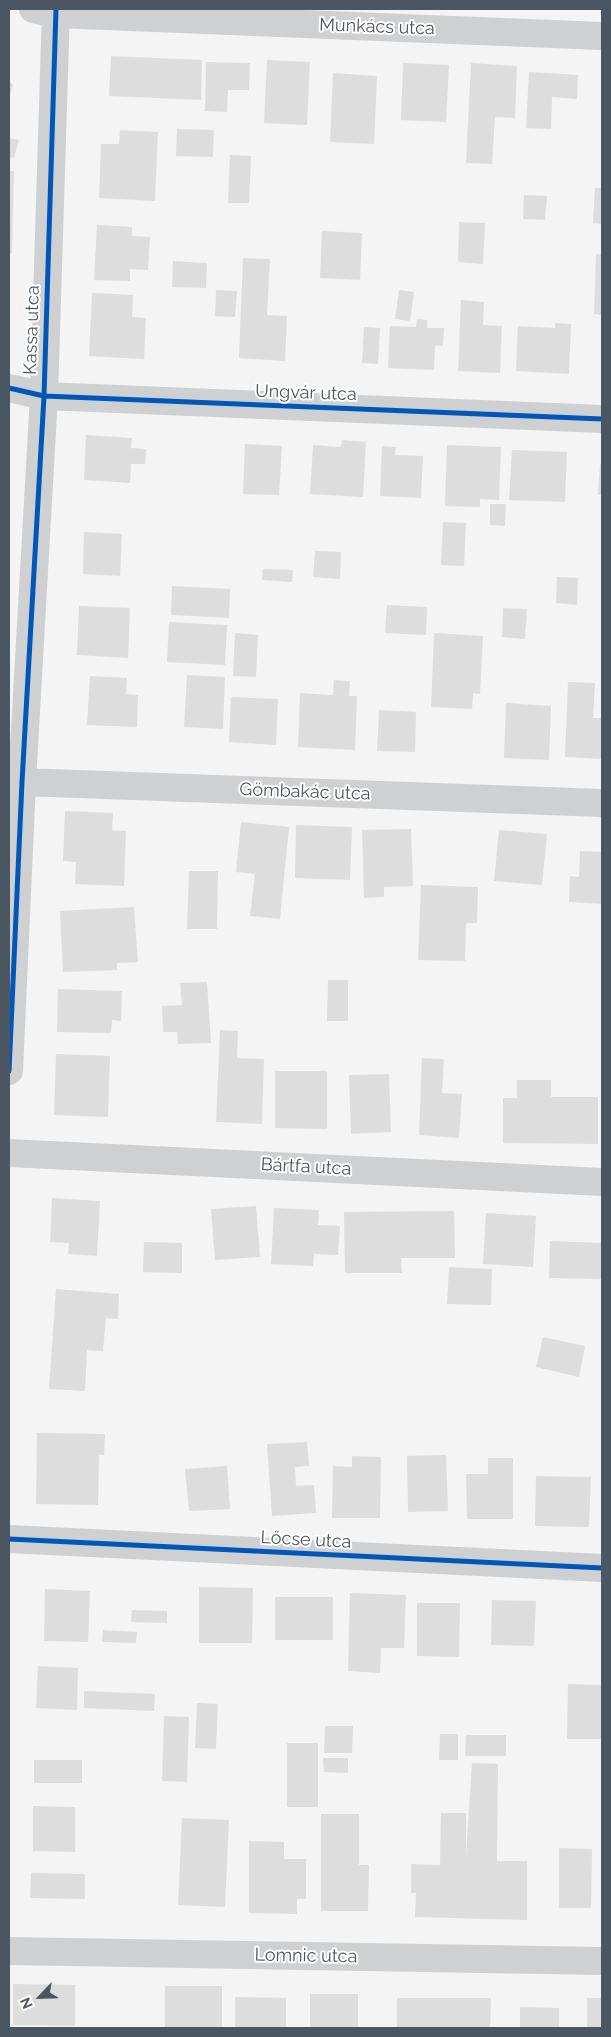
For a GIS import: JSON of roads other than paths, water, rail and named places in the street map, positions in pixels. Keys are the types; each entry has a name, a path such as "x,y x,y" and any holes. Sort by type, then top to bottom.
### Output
{"street":[{"name":"Munkács utca","path":"48,10 602,36"},
{"name":"Kassa utca","path":"9,1071 15,781 44,396 48,10"},
{"name":"Ungvár utca","path":"9,388 44,396 602,419"},
{"name":"Gömbakác utca","path":"15,781 602,803"},
{"name":"Bártfa utca","path":"9,1153 602,1182"},
{"name":"Lőcse utca","path":"9,1539 602,1568"},
{"name":"Lomnic utca","path":"9,1951 602,1960"}]}
